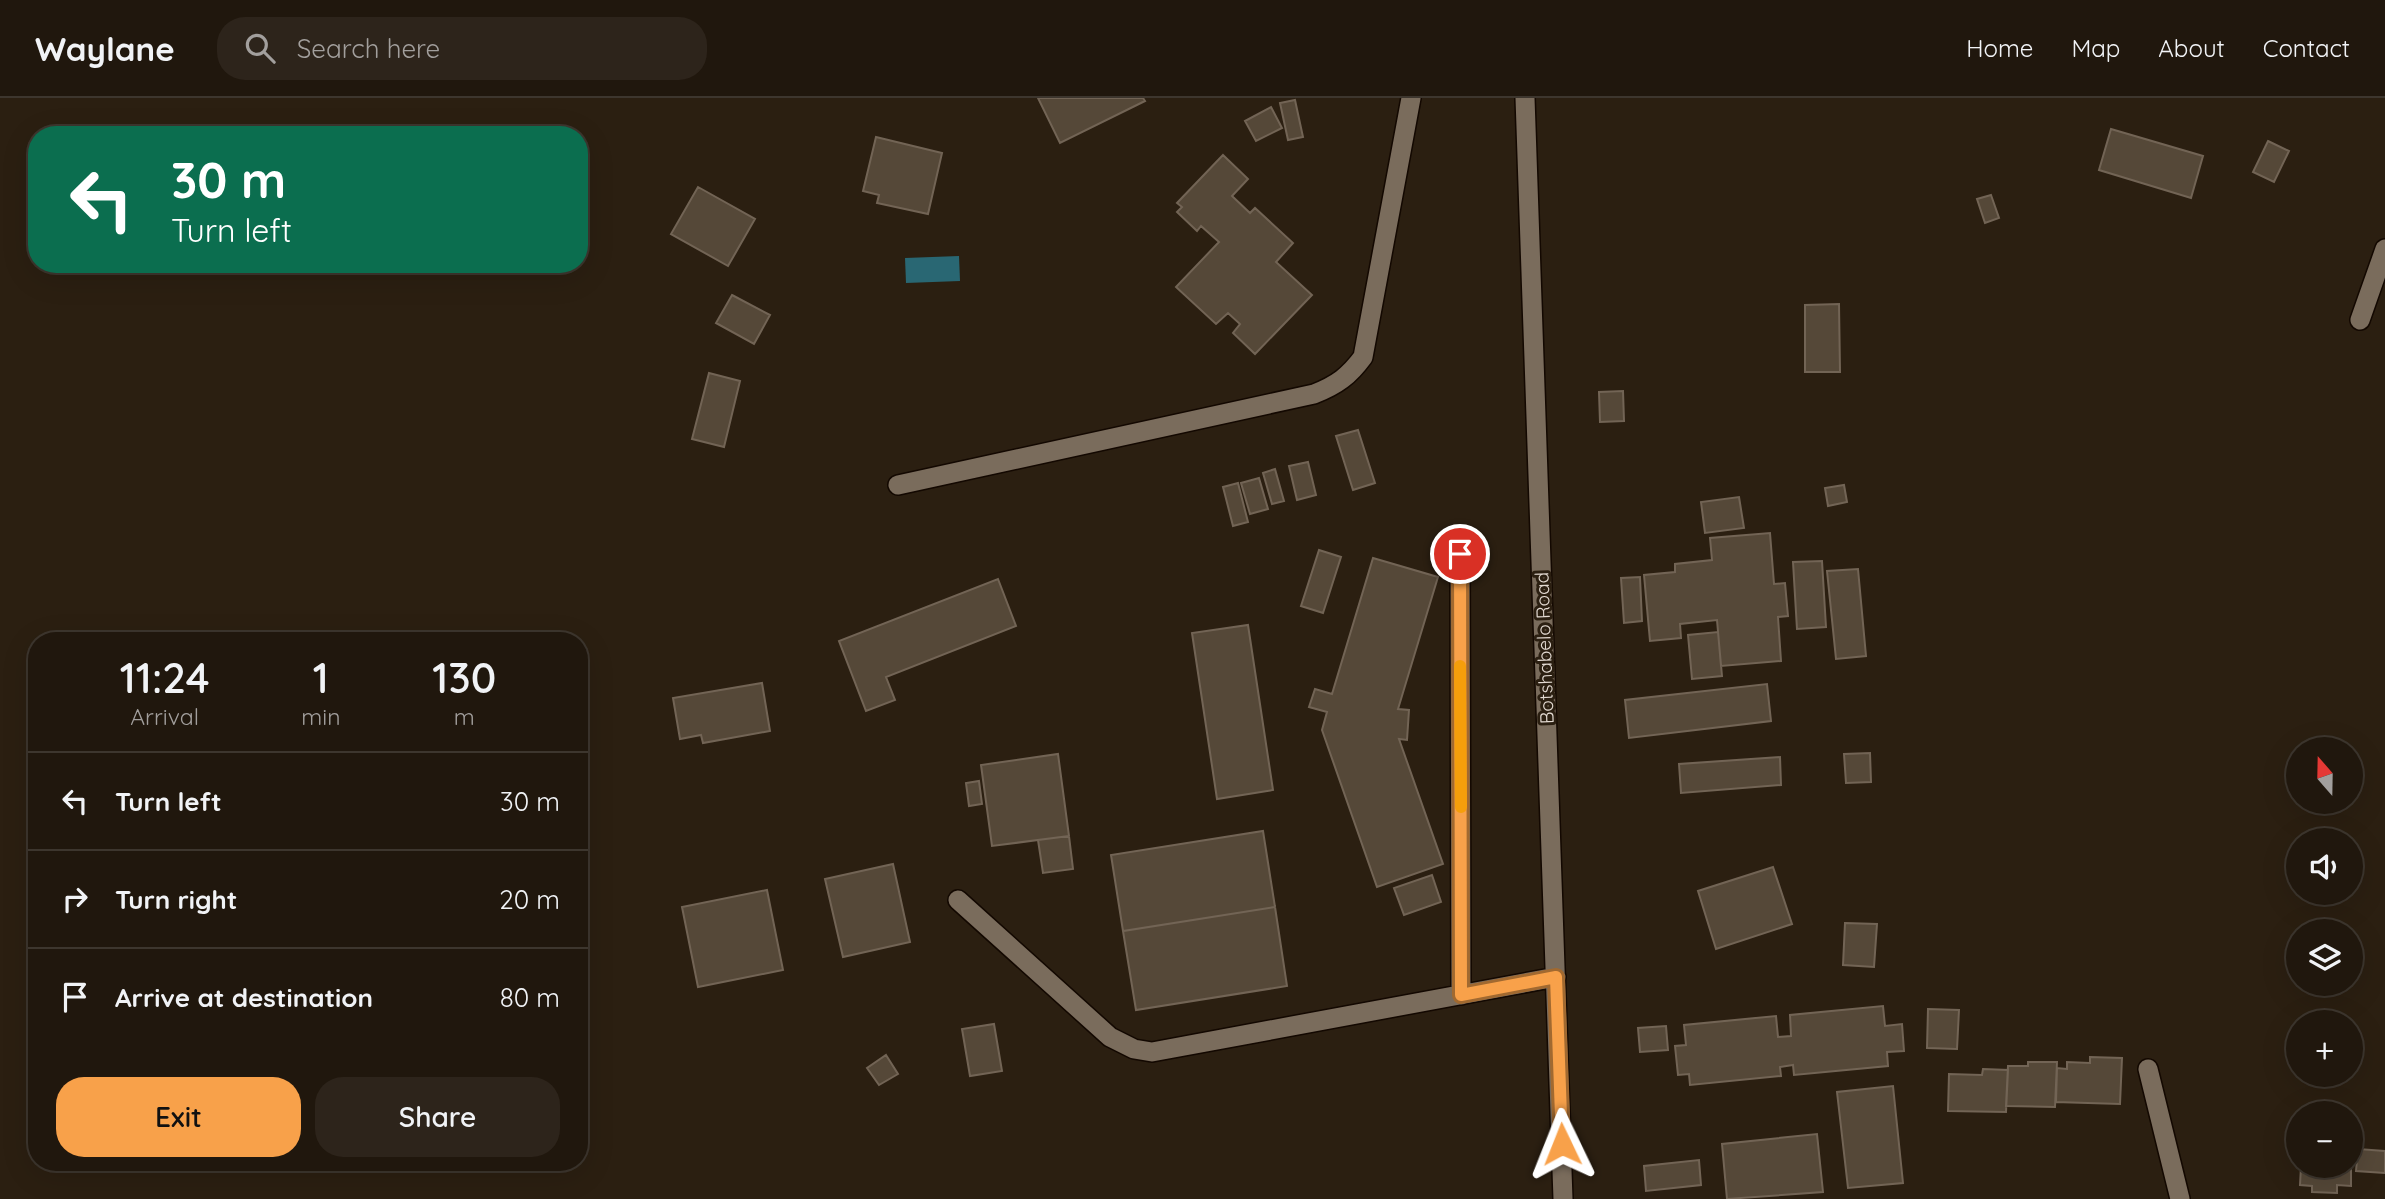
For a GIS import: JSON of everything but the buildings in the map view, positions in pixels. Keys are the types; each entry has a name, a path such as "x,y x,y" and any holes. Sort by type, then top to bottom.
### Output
{"street":[{"path":"898,485 1314,394 1336,386 1350,375 1363,357 1411,98"},
{"name":"Botshabelo Road","path":"1525,98 1563,1199"},
{"path":"2360,320 2385,250"},
{"path":"1460,554 1461,995"},
{"path":"958,900 1110,1037 1134,1049 1152,1052 1556,977"},
{"path":"2148,1069 2180,1199"}],"water":[{"path":"959,256 960,281 906,283 905,258"}],"slow traffic":[{"path":"1460,666 1461,807"}],"route":[{"path":"1460,554 1461,995 1556,977 1562,1144"}]}
